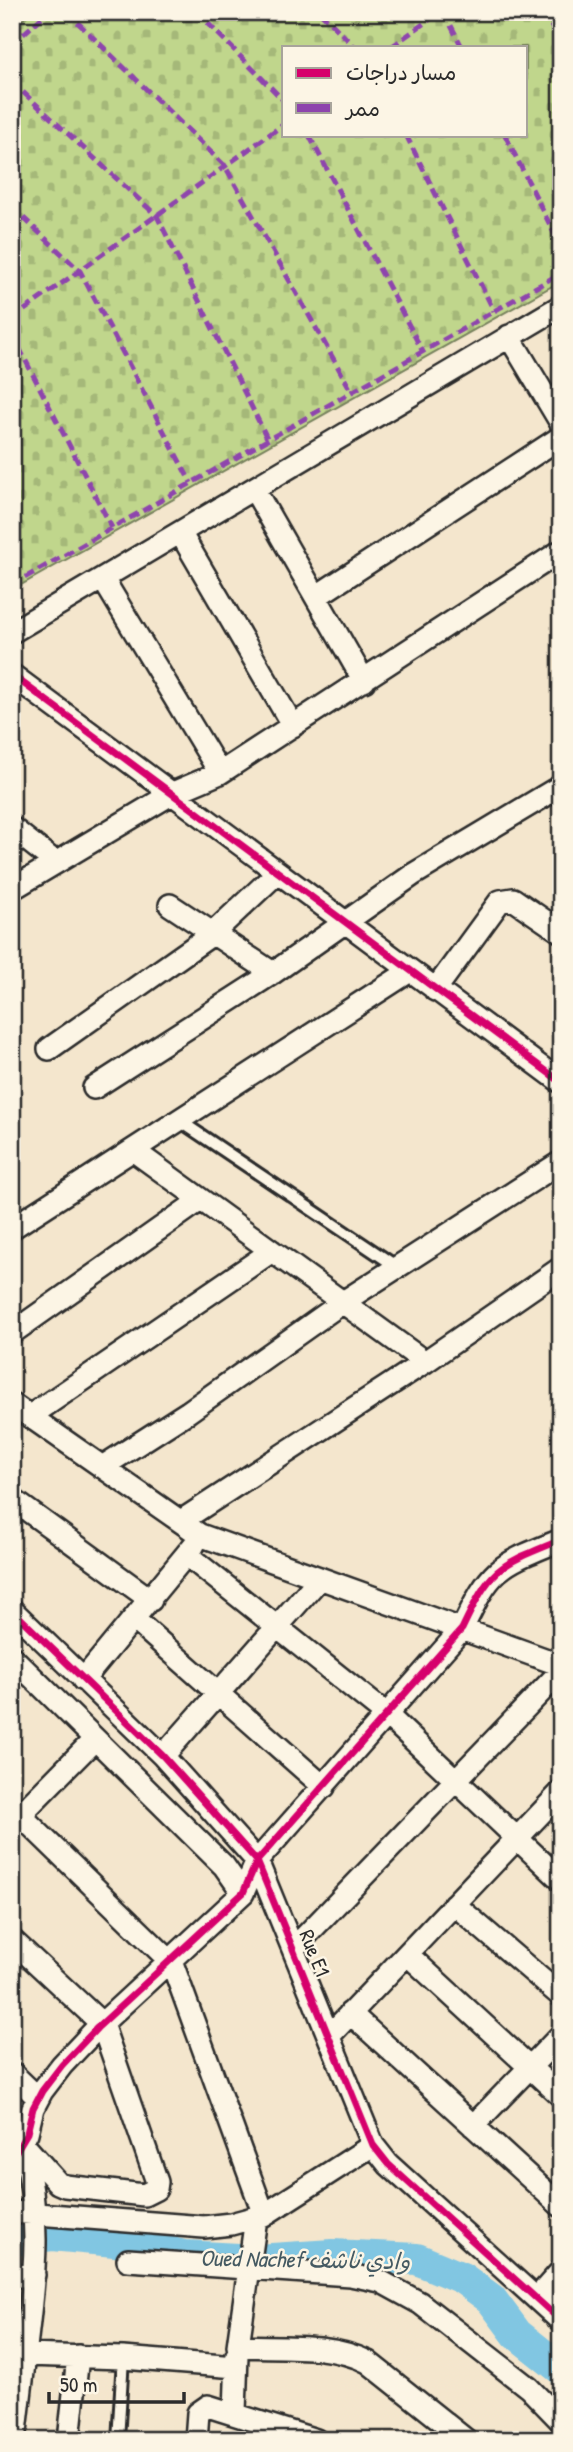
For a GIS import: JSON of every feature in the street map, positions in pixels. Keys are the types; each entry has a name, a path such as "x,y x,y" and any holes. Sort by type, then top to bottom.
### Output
{"street":[{"path":"12,632 561,306"},
{"path":"509,336 561,423"},
{"path":"317,596 561,437"},
{"path":"254,489 364,681"},
{"path":"181,534 293,726"},
{"path":"12,889 173,793 220,773 561,551"},
{"path":"103,579 220,773"},
{"path":"12,675 278,873 349,922 435,990 561,1082"},
{"path":"94,1088 273,973 414,874 561,786"},
{"path":"12,828 55,862"},
{"path":"50,1049 211,935 278,873"},
{"path":"435,990 500,901 513,899 561,932"},
{"path":"170,905 211,935 273,973"},
{"path":"12,1228 410,971"},
{"path":"134,1151 199,1201 425,1362"},
{"path":"102,1467 188,1412 343,1302 561,1162"},
{"path":"12,1333 199,1201"},
{"path":"30,1416 272,1251"},
{"path":"181,1521 425,1362 561,1268"},
{"path":"12,1404 200,1535 561,1665"},
{"path":"12,1499 151,1600"},
{"path":"83,1680 135,1620 200,1535"},
{"path":"15,2440 34,2274 36,2213 17,2150 38,2098 62,2065 102,2024 172,1963 243,1893 257,1861 462,1629 482,1587 497,1570 512,1560 561,1539"},
{"path":"187,1555 387,1715 561,1880"},
{"path":"163,1756 320,1578"},
{"name":"Rue E1","path":"12,1610 163,1756 257,1861 373,2146 388,2164 561,2321"},
{"path":"135,1620 324,1787"},
{"path":"12,1657 224,1866 243,1893"},
{"path":"294,1948 561,1671"},
{"path":"95,1739 15,1815 172,1963 260,2217 247,2269 237,2356 235,2412"},
{"path":"330,2035 561,1792"},
{"path":"454,1904 561,1996"},
{"path":"12,1940 102,2024 157,2182 156,2189 144,2195 65,2186 17,2150"},
{"path":"407,1954 561,2096"},
{"path":"351,2013 561,2206"},
{"path":"473,2126 561,2035"},
{"path":"12,2073 38,2098"},
{"path":"12,2212 204,2227 260,2217 373,2146"},
{"path":"128,2260 351,2275 380,2281 398,2290 529,2388 561,2421"},
{"path":"537,2298 561,2271"},
{"path":"12,2276 34,2274"},
{"path":"25,2355 123,2358 237,2356 318,2350 355,2355 368,2362 466,2440"},
{"path":"69,2440 78,2356"},
{"path":"195,2440 197,2420 202,2409 208,2406 235,2412 316,2440"}],"lane":[{"path":"180,1121 397,1267"},
{"path":"118,2440 123,2358"}],"green space":[{"path":"31,12 561,12 561,281 12,590 12,29"}],"waterway":[{"name":"Oued Nachef وادي ناشف","path":"12,2240 52,2235 125,2242 184,2256 257,2260 332,2255 417,2259 462,2278 491,2299 517,2334 561,2369"}],"marked path":[{"path":"12,44 48,12"},
{"path":"67,12 225,166 352,392"},
{"path":"197,12 282,99"},
{"path":"320,12 354,46"},
{"path":"392,46 440,12"},
{"path":"444,12 461,46"},
{"path":"544,12 561,44"},
{"path":"12,82 157,216 268,440"},
{"path":"12,319 282,125"},
{"path":"310,136 423,352"},
{"path":"406,136 494,311"},
{"path":"506,136 561,247"},
{"path":"12,207 80,271 191,483"},
{"path":"12,585 561,273"},
{"path":"12,334 112,528"}],"cycle path":[{"path":"12,675 561,1082"},
{"path":"12,2158 27,2133 33,2108 42,2091 62,2065 97,2028 243,1893 257,1861 462,1629 490,1580 509,1563 561,1540"},
{"path":"12,1610 163,1756 257,1861 373,2145 388,2164 561,2321"}]}
